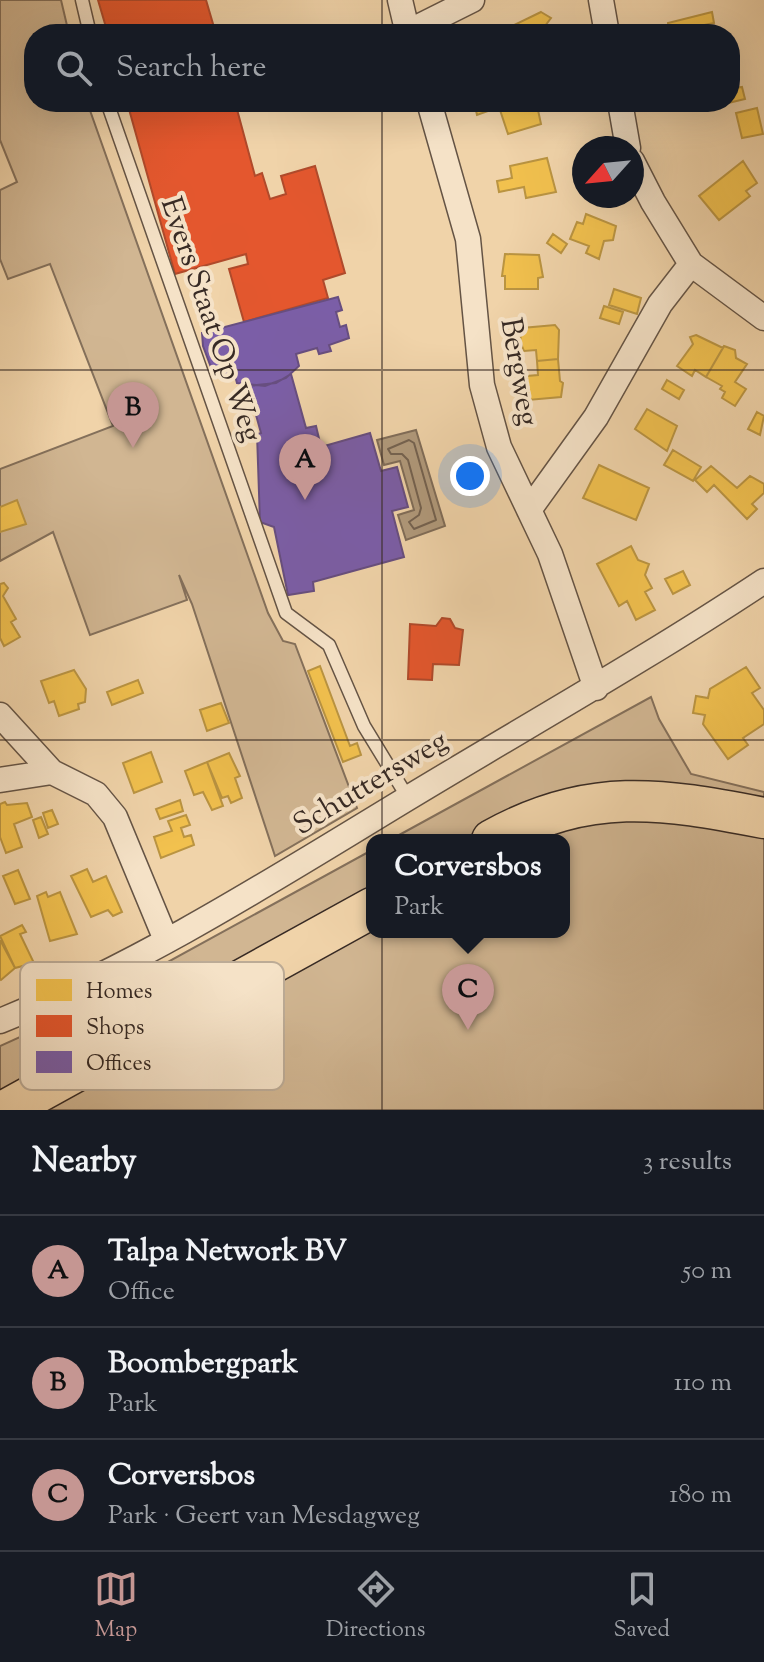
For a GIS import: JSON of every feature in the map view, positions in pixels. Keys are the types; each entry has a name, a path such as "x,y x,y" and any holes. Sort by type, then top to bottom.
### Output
{"main road":[{"path":"507,834 580,804 628,799 676,801 764,818"},
{"path":"274,962 366,911"},
{"path":"6,1110 42,1090"}],"street":[{"path":"400,0 406,24"},
{"path":"425,24 472,0"},
{"path":"601,0 605,24"},
{"name":"Bergweg","path":"432,112 468,239 482,385 499,447 550,554 596,688"},
{"path":"622,112 626,136"},
{"path":"644,184 691,264 764,318"},
{"path":"529,510 596,417 660,304 691,264"},
{"name":"Schuttersweg","path":"121,962 291,870 596,688 764,581"},
{"path":"0,715 52,772 96,794 115,817 166,940"},
{"path":"0,780 52,772"},
{"name":"Schuttersweg","path":"0,1021 20,1011"}],"lane":[{"path":"82,0 88,24"},
{"name":"Evers Staat Op Weg","path":"111,112 286,613 329,645 364,726 408,798"}],"shaded area":[{"path":"0,0 61,0 67,24 24,24 24,112 91,112 268,613 283,641 295,644 357,808 275,856 192,604 179,575 187,600 90,635 53,532 0,561 0,469 113,426 50,264 8,279 0,259 0,190 17,182 0,140"},
{"path":"651,697 659,719 691,774 764,792 764,803 497,824 476,834 401,834"},
{"path":"624,805 764,833 764,1110 28,1110 64,1090 284,1090 284,968 366,922 366,938 570,938 570,834 534,834"},
{"path":"366,853 366,890 241,962 168,962"},
{"path":"20,1037 20,1089 0,1100 0,1046"}],"water":[{"path":"416,430 445,526 406,540 398,515 414,510 400,461 384,465 377,440"}],"building: Homes":[{"path":"541,12 551,18 546,24 516,24"},
{"path":"712,12 714,23 668,24"},
{"path":"740,87 745,99 740,100"},
{"path":"757,108 763,134 742,138 736,113"},
{"path":"501,112 538,112 541,124 508,134"},
{"path":"547,158 556,192 526,198 524,187 499,192 497,181 512,178 510,166"},
{"path":"743,161 757,183 746,191 750,196 719,220 699,196"},
{"path":"586,214 616,226 613,240 604,241 599,259 586,253 589,246 570,239 577,222 583,224"},
{"path":"553,234 567,244 561,253 547,243"},
{"path":"505,254 539,255 543,277 538,278 538,289 505,289 505,276 502,276"},
{"path":"614,289 641,298 637,314 609,305"},
{"path":"604,306 623,312 619,324 600,318"},
{"path":"555,325 559,330 558,359 537,361 536,350 524,351 520,341 522,328"},
{"path":"696,335 723,348 706,377 695,370 692,376 677,366 693,344 690,337"},
{"path":"724,346 735,350 736,358 747,364 735,382 746,389 735,406 722,398 725,392 720,389 722,386 706,377"},
{"path":"558,359 560,381 563,383 561,397 528,400 524,387 527,376 538,375 537,361"},
{"path":"667,380 684,390 679,399 662,389"},
{"path":"647,409 677,426 667,451 635,429"},
{"path":"757,412 764,416 760,435 748,429"},
{"path":"673,450 701,467 693,481 664,465"},
{"path":"599,465 649,488 636,520 583,498"},
{"path":"711,466 737,488 750,476 764,484 764,493 752,504 757,509 747,519 714,485 707,492 695,480"},
{"path":"17,500 26,524 0,532 0,507"},
{"path":"631,546 638,560 649,564 645,575 652,588 645,592 655,610 636,620 627,601 619,606 597,564"},
{"path":"683,571 690,585 673,594 665,579"},
{"path":"4,583 8,588 3,596 16,619 11,622 20,637 4,646 0,638 0,584"},
{"path":"320,666 350,746 357,743 361,755 343,762 308,671"},
{"path":"746,667 760,688 752,693 764,710 764,724 743,738 748,745 728,759 703,724 705,715 693,713 696,696 708,698 710,689"},
{"path":"74,670 86,689 85,702 78,704 79,709 59,716 54,701 49,703 41,681"},
{"path":"138,680 143,693 112,705 107,692"},
{"path":"221,703 229,723 207,731 200,710"},
{"path":"151,752 162,782 134,793 123,763"},
{"path":"229,753 240,776 235,778 242,798 231,803 228,796 222,798 207,762"},
{"path":"207,762 223,806 212,810 203,792 194,795 185,771"},
{"path":"180,800 183,811 160,819 156,809"},
{"path":"5,802 7,805 27,803 32,817 14,824 22,847 6,853 0,837 0,804"},
{"path":"52,810 58,824 48,828 43,813"},
{"path":"186,815 190,825 181,828 184,837 191,835 194,845 161,858 154,837 172,831 168,821"},
{"path":"41,817 48,834 39,838 33,820"},
{"path":"87,869 93,882 106,876 122,912 113,916 108,910 91,917 71,876"},
{"path":"18,870 30,899 15,904 3,876"},
{"path":"46,892 48,897 60,892 77,934 50,941 37,896"},
{"path":"22,925 26,932 20,934 34,962 20,962 20,967 15,968 0,936"},
{"path":"0,940 15,968 1,980 0,979"}],"building: Shops":[{"path":"98,0 206,0 213,24 105,24"},
{"path":"130,112 238,112 255,176 262,173 270,199 286,194 281,176 315,166 345,273 323,280 328,298 244,322 229,269 248,264 246,254 175,274"},
{"path":"442,618 450,619 455,628 463,630 459,665 433,664 432,680 408,679 410,624 436,626"}],"building: Offices":[{"path":"338,297 342,310 336,312 340,327 346,325 349,338 329,345 331,351 319,354 317,348 296,354 299,366 286,378 265,386 237,383 234,372 215,378 203,346 202,333"},
{"path":"291,374 306,428 316,426 321,447 370,433 381,471 397,467 408,507 392,511 404,557 313,582 314,591 288,595 274,527 260,522 257,434 261,433 248,386 276,383"}],"place":[{"name":"Boombergpark","path":"133,448"},
{"name":"Talpa Network BV","path":"305,500"},
{"name":"Corversbos","path":"468,1030"}]}
